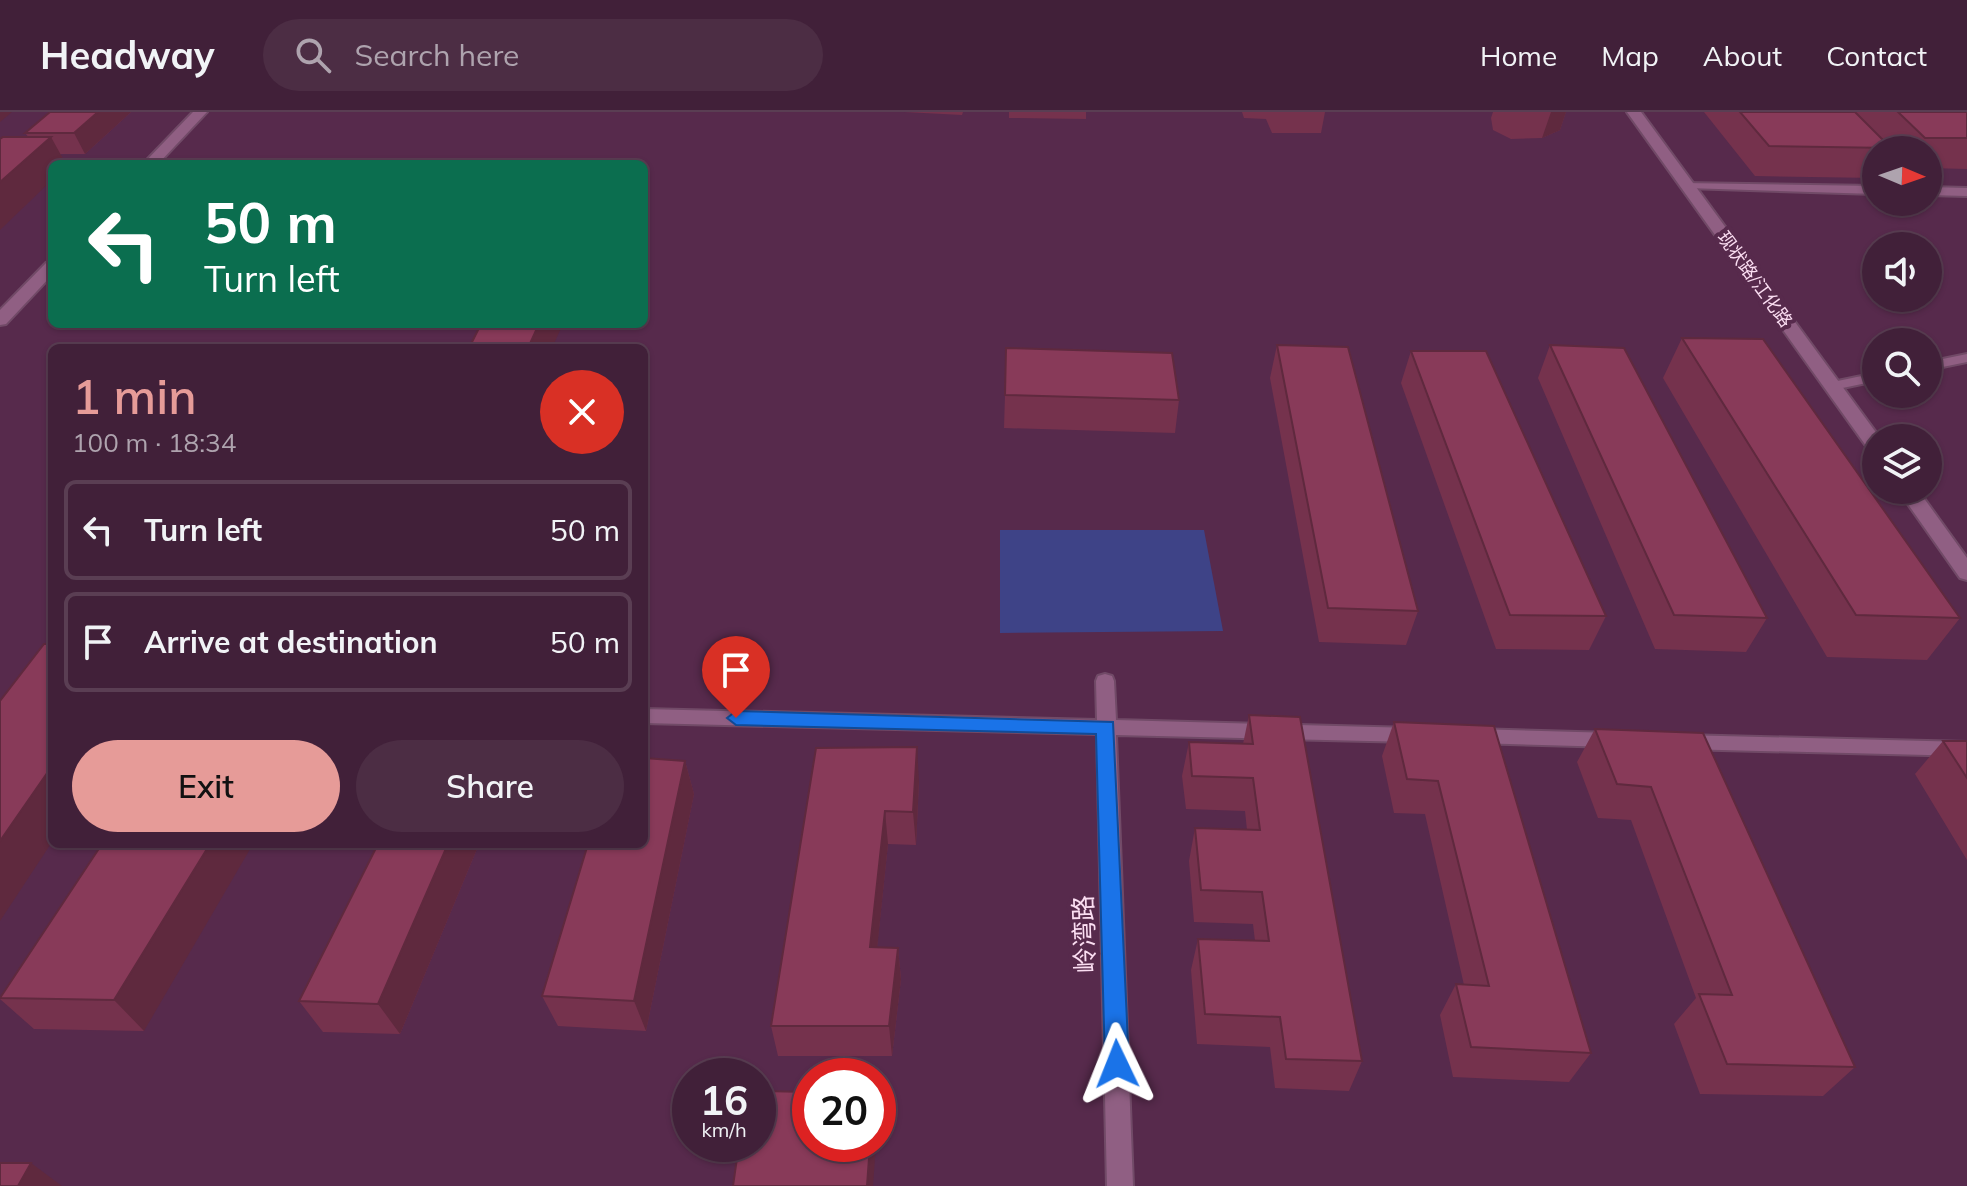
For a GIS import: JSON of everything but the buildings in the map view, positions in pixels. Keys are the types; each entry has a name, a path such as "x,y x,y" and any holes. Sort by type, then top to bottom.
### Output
{"street":[{"path":"154,160 200,112"},
{"name":"现状路/江化路","path":"1634,112 1862,426"},
{"path":"0,320 48,270"},
{"path":"1918,504 1967,573"}],"lane":[{"path":"1687,185 1862,190"},
{"path":"1942,191 1967,192"},
{"path":"1942,363 1967,358"},
{"path":"1833,386 1862,380"},
{"name":"岭湾路","path":"1105,681 1120,1186"},
{"path":"648,716 1632,741"},
{"path":"1664,741 1967,749"}],"shaded area":[{"path":"1000,530 1204,530 1223,631 1000,633"}],"route":[{"path":"736,718 1106,727 1117,1064"}]}
